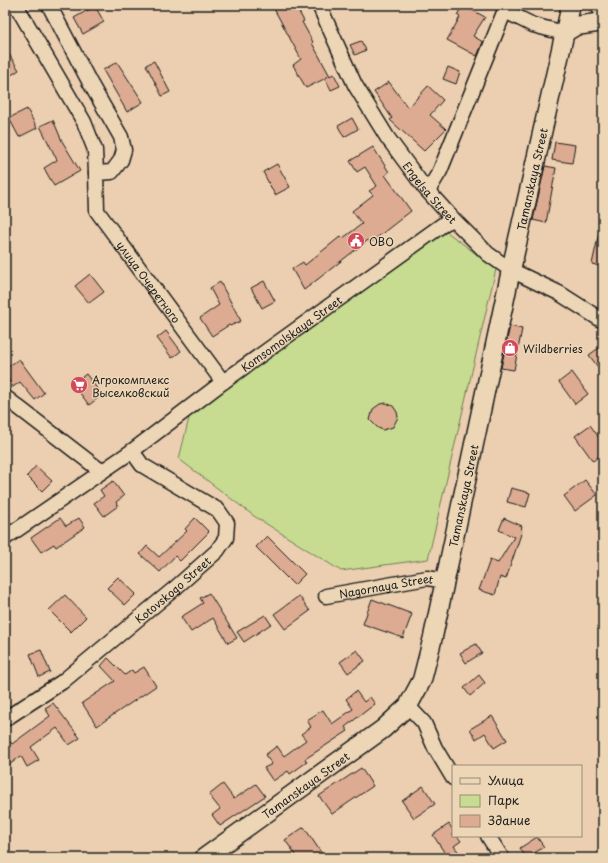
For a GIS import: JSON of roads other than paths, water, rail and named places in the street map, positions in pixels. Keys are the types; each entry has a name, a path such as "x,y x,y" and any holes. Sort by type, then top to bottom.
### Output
{"street":[{"name":"улица Очеретного","path":"16,5 84,122 96,150 97,211 223,382"},
{"path":"49,5 90,83 121,136 124,150 121,160 112,172 96,173"},
{"name":"Engelsa Street","path":"319,5 355,85 387,137 428,191 452,218 488,254 511,270 559,293 603,321"},
{"name":"Tamanskaya Street","path":"204,858 383,729 408,706 422,680 446,581 511,270 571,5"},
{"path":"599,5 603,9"},
{"path":"428,191 440,171 506,8 533,25 564,34 576,26 603,22"},
{"name":"Komsomolskaya Street","path":"5,538 132,451 223,382 452,218"},
{"path":"5,398 101,471"},
{"name":"Kotovskogo Street","path":"5,719 62,682 174,589 217,551 226,538 227,523 218,510 142,465 132,451"},
{"name":"Nagornaya Street","path":"326,596 427,578 446,581"},
{"path":"408,706 424,723 435,748 452,776"},
{"path":"489,837 502,858"}],"place":[{"name":"ОВО","path":"356,241"},
{"name":"Wildberries","path":"510,348"},
{"name":"Агрокомплекс Выселковский","path":"79,385"}]}
